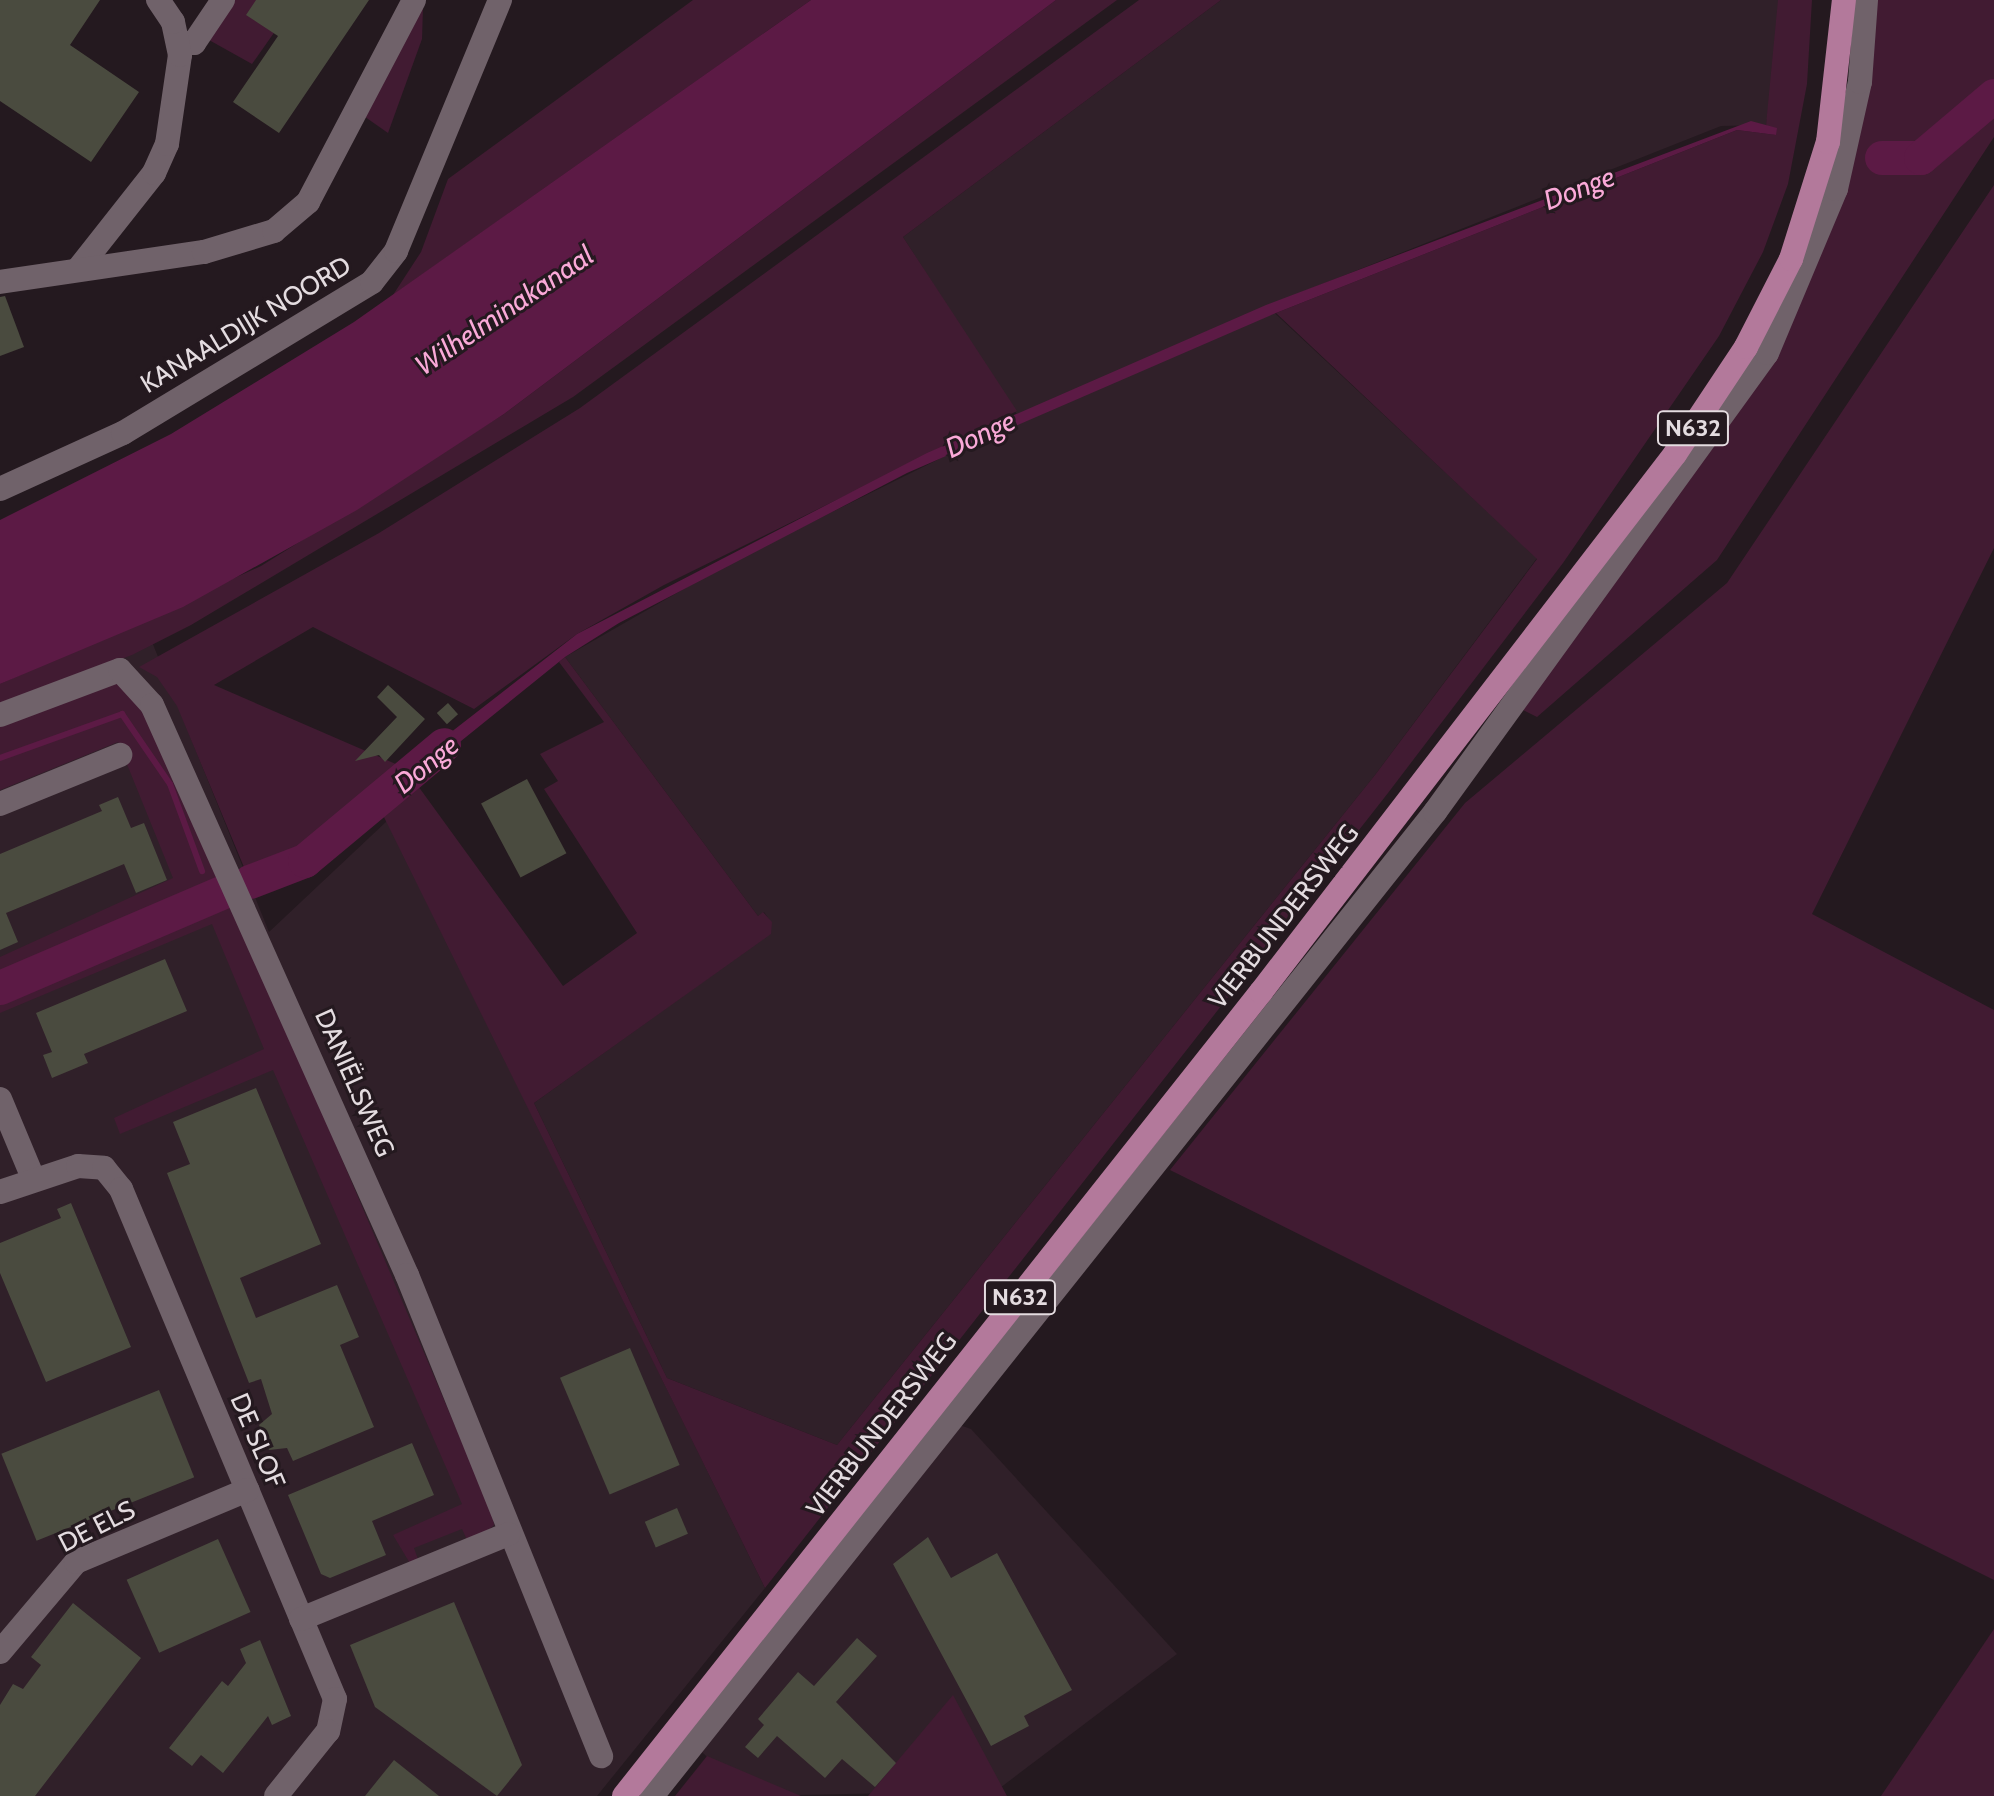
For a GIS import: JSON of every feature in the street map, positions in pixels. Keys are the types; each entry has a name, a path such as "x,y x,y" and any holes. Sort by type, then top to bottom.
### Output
{"main road":[{"name":"VIERBUNDERSWEG","path":"624,1796 691,1728 1270,1000 1415,796 1493,713 1675,454 1768,308 1828,142 1844,0"}],"street":[{"path":"79,268 154,173 167,144 178,43 158,0"},
{"path":"178,43 194,43 223,0"},
{"path":"5,274 204,252 274,231 308,202 414,0"},
{"name":"KANAALDIJK NOORD","path":"0,489 123,433 372,282 396,251 500,0"},
{"name":"VIERBUNDERSWEG","path":"1270,1000 1435,812 1493,713 1744,385 1794,301 1841,169 1860,82 1866,0"},
{"name":"DANIËLSWEG","path":"0,715 120,670 152,705 189,774 407,1275 508,1534 601,1756"},
{"path":"0,804 120,755"},
{"path":"1415,796 1435,812"},
{"path":"0,1099 33,1178"},
{"name":"DE SLOF","path":"0,1192 33,1178 104,1168 121,1189 301,1619 334,1713 328,1731 276,1796"},
{"name":"DE ELS","path":"0,1652 76,1562 247,1490"},
{"path":"301,1619 508,1534"},
{"name":"VIERBUNDERSWEG","path":"652,1796 691,1728"}],"shaded area":[{"path":"235,0 297,0 252,64 209,40"},
{"path":"693,0 811,0 393,295 421,252 448,179"},
{"path":"1056,0 1117,0 573,397 191,625 132,655 0,703 0,684 261,566 504,414"},
{"path":"1139,0 1221,0 903,237 1017,411 664,585 577,634 474,709 313,627 214,685 405,768 563,986 637,933 544,789 558,781 540,754 604,722 559,662 565,657 758,916 763,912 772,922 771,934 534,1103 667,1378 837,1445 1375,775 1537,559 1276,313 1737,130 1776,135 1766,125 1778,0 1812,0 1807,84 1788,184 1763,252 1719,336 1563,563 1388,793 765,1588 375,799 295,865 251,884 177,706 157,677 139,667 379,533 580,408"},
{"path":"1221,0 1778,0 1781,23 1766,125 1721,126 1267,306 1537,558 1375,775 837,1445 667,1378 534,1103 771,933 771,922 764,912 758,916 565,657 731,562 1020,419 903,237"},
{"path":"1871,0 1994,0 1994,137 1717,560 1537,717 1523,710 1790,320"},
{"path":"423,7 422,39 388,133 358,112"},
{"path":"1994,185 1994,548 1812,914 1994,1010 1994,1580 1170,1170 1465,803 1727,583"},
{"path":"148,632 269,932 387,821 765,1588 597,1796 0,1796 0,694"},
{"path":"119,677 151,709 492,1513 494,1525 485,1533 468,1542 462,1529 414,1548 419,1562 411,1565 393,1535 462,1504 273,1070 120,1134 114,1118 264,1049 212,924 0,1013 0,957 173,878 118,742 0,790 0,721"},
{"path":"945,1420 971,1429 1177,1654 996,1791 749,1796 689,1740"},
{"path":"1994,1629 1994,1796 1881,1796"},
{"path":"953,1695 1007,1796 868,1796"},
{"path":"707,1756 801,1796 675,1796"}],"water":[{"name":"Wilhelminakanaal","path":"811,0 1056,0 504,414 357,510 183,607 0,684 0,520 171,434 354,322"},
{"path":"1751,121 1777,128 1776,135 1737,130 1276,313 907,473 619,623 565,657 414,779 405,768 577,634 927,453 1266,305"}],"building":[{"path":"0,0 100,0 70,45 139,92 91,162 0,101"},
{"path":"256,0 369,0 279,133 233,102 278,36 246,15"},
{"path":"5,296 24,347 0,356 0,297"},
{"path":"388,685 425,719 385,762 379,755 355,761 397,717 377,697"},
{"path":"448,703 458,714 447,724 437,713"},
{"path":"527,779 566,853 521,878 481,803"},
{"path":"118,797 131,828 144,823 167,880 136,893 124,864 6,913 18,942 0,950 0,854 102,811 99,805"},
{"path":"165,959 187,1011 84,1054 88,1063 52,1078 43,1055 52,1052 36,1013"},
{"path":"256,1088 321,1244 240,1278 256,1318 337,1285 359,1337 340,1345 374,1427 293,1461 287,1448 269,1450 259,1425 272,1414 261,1379 249,1383 167,1173 190,1164 173,1122"},
{"path":"71,1203 131,1347 46,1382 0,1273 0,1243 61,1218 57,1209"},
{"path":"630,1348 680,1465 610,1495 560,1378"},
{"path":"159,1390 194,1477 37,1541 1,1454"},
{"path":"412,1443 434,1495 372,1521 386,1555 330,1578 321,1574 288,1495"},
{"path":"677,1508 688,1534 656,1547 645,1522"},
{"path":"928,1537 951,1578 997,1553 1072,1690 1024,1716 1029,1726 991,1746 893,1564"},
{"path":"218,1539 251,1612 159,1653 127,1580"},
{"path":"454,1602 522,1765 497,1796 375,1707 350,1645"},
{"path":"73,1603 141,1658 35,1796 0,1796 0,1705 13,1684 23,1689 41,1665 31,1657"},
{"path":"857,1638 877,1656 836,1702 896,1763 875,1787 842,1759 825,1778 777,1736 758,1758 745,1747 764,1725 758,1719 798,1672 814,1686"},
{"path":"260,1640 291,1716 272,1725 268,1716 223,1773 201,1755 192,1766 169,1748 222,1681 228,1686 246,1663 240,1649"},
{"path":"394,1760 439,1796 365,1796"}],"waterway":[{"name":"Donge","path":"1882,158 1921,158 1994,96"},
{"path":"0,758 122,714 170,784 202,871"},
{"name":"Donge","path":"250,882 305,861 444,745"},
{"name":"Donge","path":"0,988 224,892"}]}
